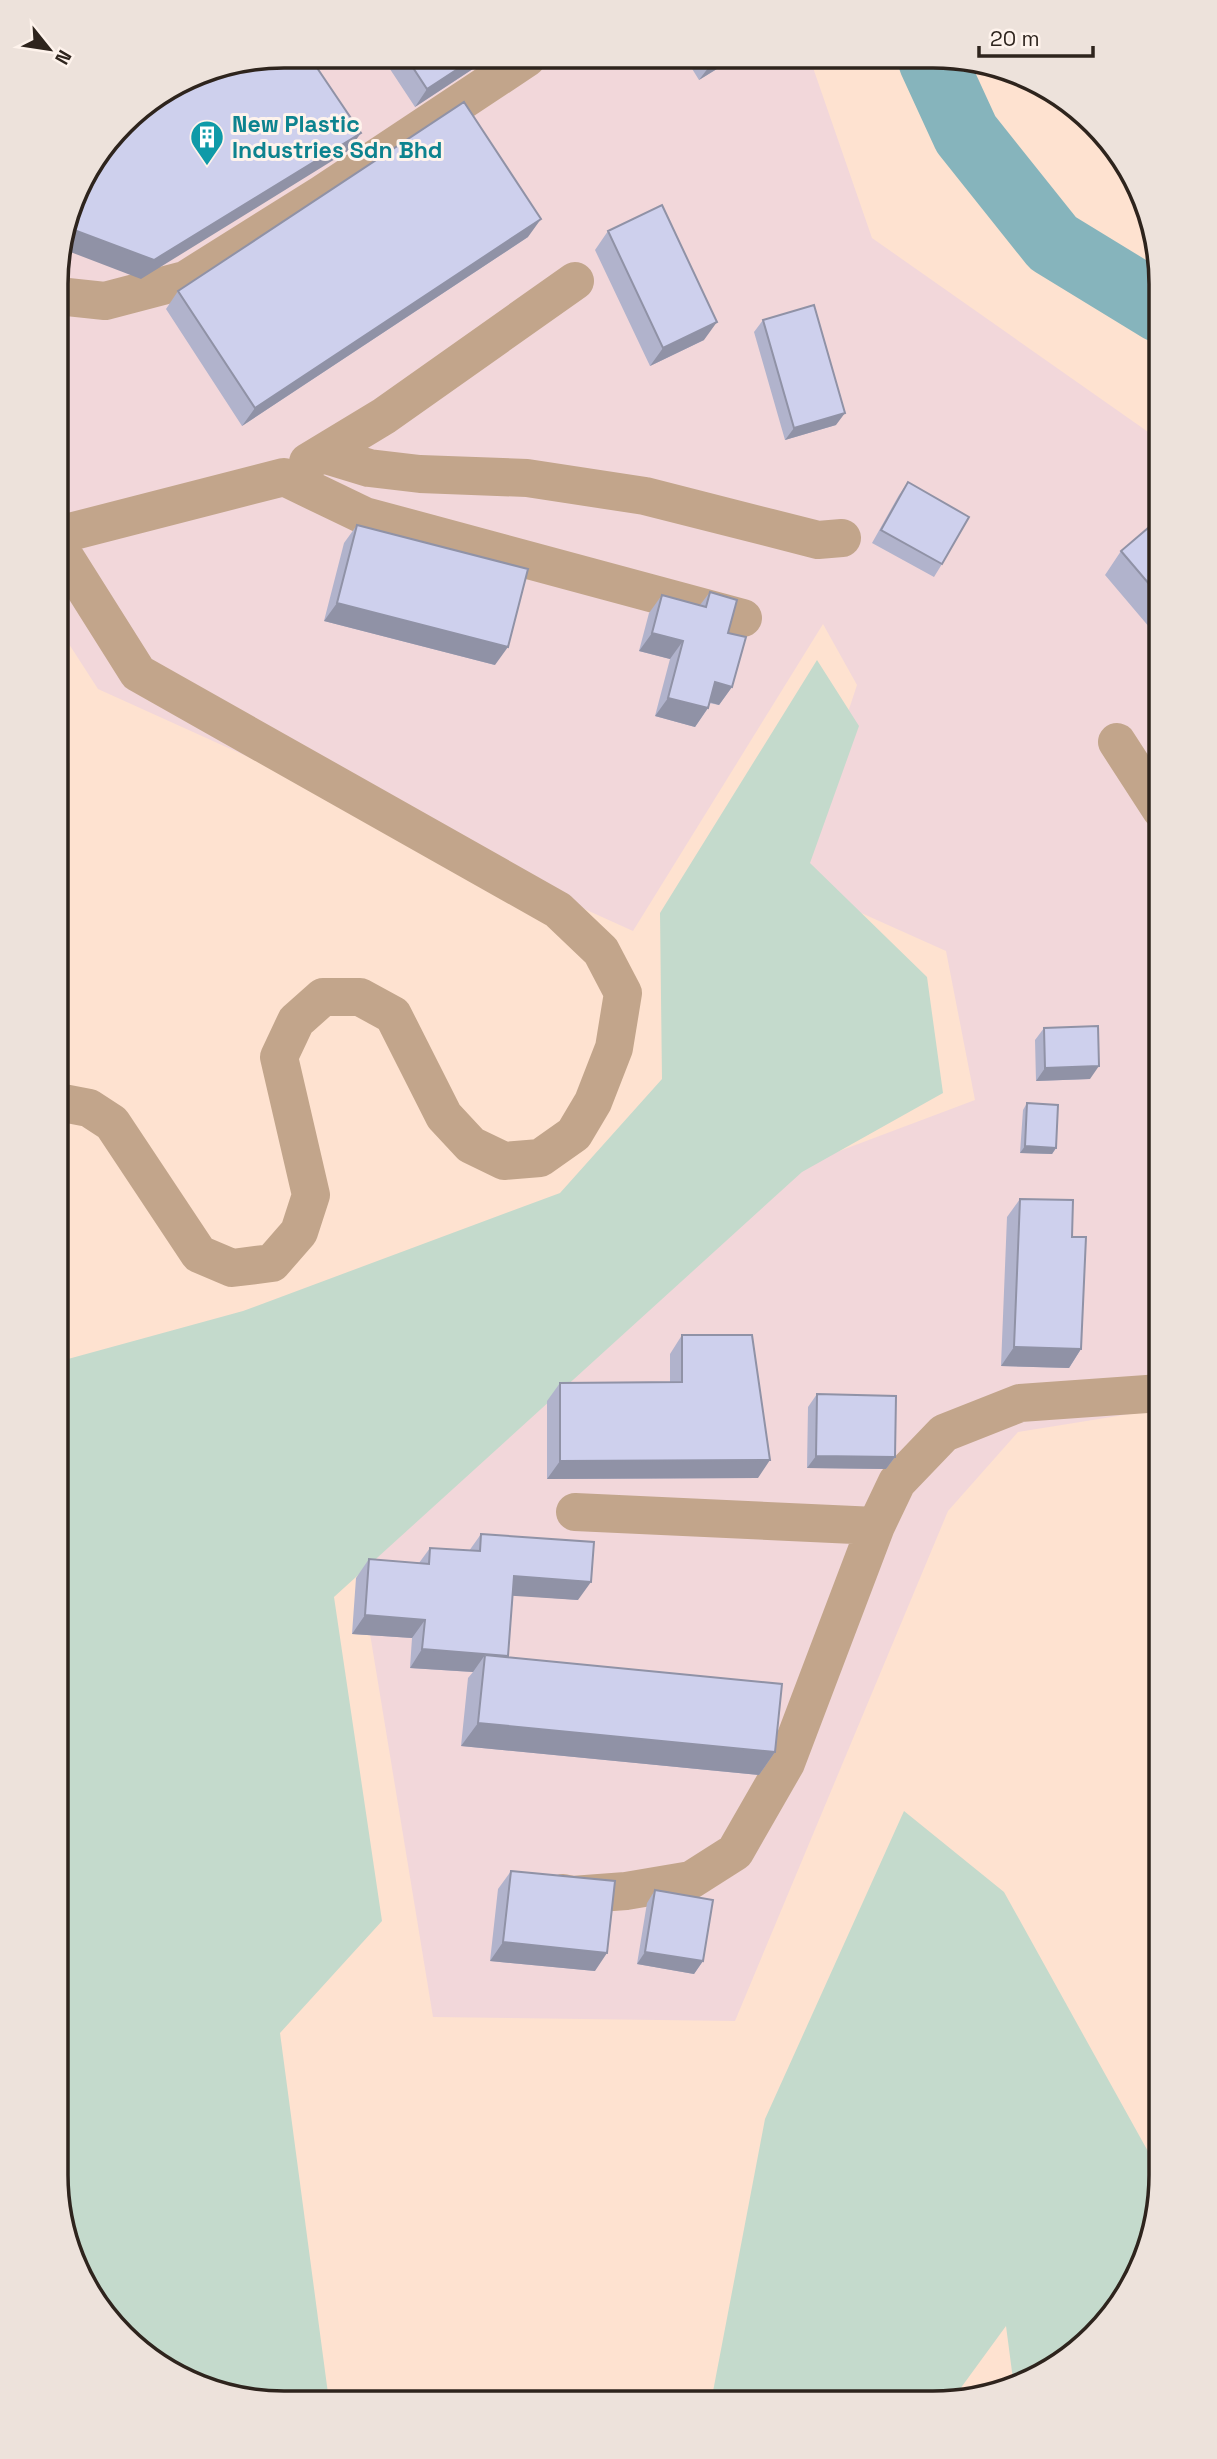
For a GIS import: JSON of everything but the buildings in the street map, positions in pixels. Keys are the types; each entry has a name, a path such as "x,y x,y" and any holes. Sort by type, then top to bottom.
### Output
{"lane":[{"path":"69,297 105,301 185,280 322,194 511,69"},
{"path":"69,532 284,477 384,416 575,281"},
{"path":"323,454 369,468 420,474 527,478 645,496 818,540 842,538"},
{"path":"284,477 365,516 743,618"},
{"path":"69,563 138,673 558,910 601,951 623,993 614,1048 593,1102 574,1134 540,1158 504,1161 471,1145 444,1116 393,1015 360,997 323,997 296,1021 279,1057 311,1195 299,1232 272,1263 232,1268 199,1254 112,1123 89,1108 69,1104"},
{"path":"1117,742 1149,791"},
{"path":"525,1887 572,1895 626,1891 691,1880 735,1852 786,1763 876,1526 897,1482 944,1433 1020,1403 1148,1394"},
{"path":"575,1513 876,1526"}],"shaded area":[{"path":"813,68 872,238 1149,433 1148,1411 1018,1432 948,1511 735,2021 433,2017 360,1573 797,1167 975,1100 946,951 792,882 857,685 823,624 633,931 98,689 69,644 69,270 76,228 85,202 102,169 262,70"}],"green space":[{"path":"817,660 859,726 810,863 927,977 943,1093 802,1172 334,1597 382,1921 280,2033 328,2391 256,2389 228,2383 202,2374 164,2354 122,2317 91,2270 72,2217 68,2175 68,1359 243,1311 560,1193 662,1079 660,913"},
{"path":"904,1811 1004,1892 1148,2151 1147,2203 1141,2231 1120,2283 1104,2306 1075,2337 1053,2354 1012,2375 1006,2326 960,2389 713,2391 765,2119"}],"waterway":[{"path":"936,68 966,134 1053,243 1149,302"}],"place":[{"name":"New Plastic Industries Sdn Bhd","path":"207,167"}]}
